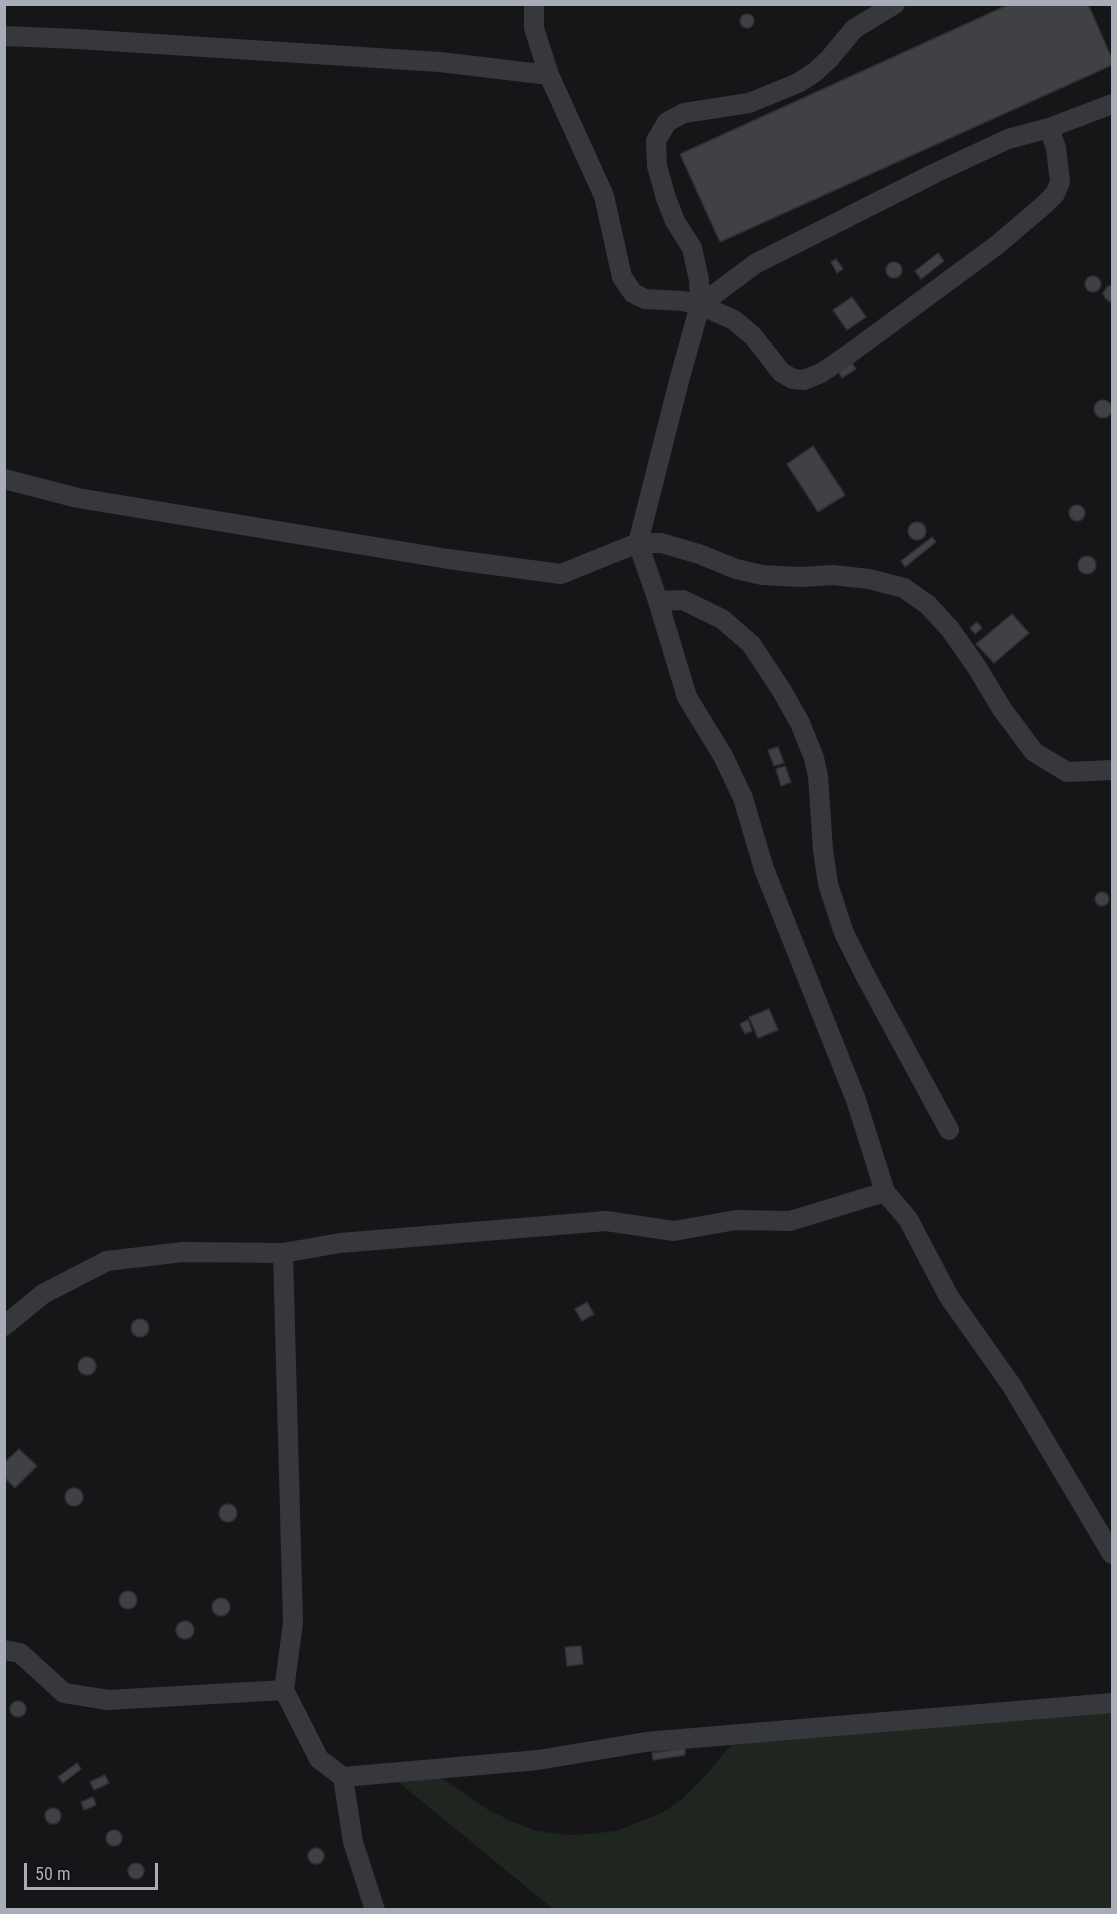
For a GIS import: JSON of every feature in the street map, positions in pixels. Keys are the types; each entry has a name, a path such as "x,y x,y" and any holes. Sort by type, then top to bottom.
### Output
{"street":[{"path":"534,4 534,28 549,75 604,196 622,277 633,293 645,299 683,301 700,305 734,320 753,336 782,372 793,379 804,380 821,373 997,245 1055,194 1060,182 1059,169 1056,148 1049,129"},
{"path":"895,4 854,28 829,59 798,83 749,103 684,113 667,122 656,141 657,166 666,198 675,221 692,248 699,280 700,305 638,543 687,697 723,756 742,798 764,870 856,1101 885,1192 908,1219 950,1297 1012,1386 1113,1554"},
{"path":"4,36 440,62 549,75"},
{"path":"700,305 755,264 1008,139 1049,129 1113,104"},
{"path":"4,479 78,498 448,559 561,574 638,543 661,543 699,554 736,569 762,575 845,576 904,588 928,605 950,629 976,666 1002,710 1034,752 1067,772 1113,770"},
{"path":"658,601 683,600 722,619 750,644 782,691 800,723 814,758 818,776 823,850 828,884 844,933 949,1130"},
{"path":"4,1326 43,1294 107,1261 183,1252 283,1253 340,1243 606,1221 674,1231 736,1220 790,1221 885,1192"},
{"path":"283,1253 293,1623 284,1690 319,1759 343,1777 538,1760 646,1742 1113,1703"},
{"path":"4,1650 20,1653 64,1694 108,1700 284,1690"},
{"path":"343,1777 353,1842 375,1910"}],"shaded area":[{"path":"1112,1710 1112,1909 553,1909 396,1780 436,1774 487,1809 513,1822 537,1831 567,1835 589,1834 616,1831 662,1813 682,1799 708,1773 734,1741"}],"building":[{"path":"1010,4 1088,4 1112,59 1112,65 720,242 680,154"},
{"path":"747,14 752,16 754,21 752,26 747,28 742,26 740,21 742,16"},
{"path":"938,253 944,261 921,279 915,271"},
{"path":"836,259 843,269 837,273 831,262"},
{"path":"891,262 897,262 902,270 900,276 891,278 886,273 886,267"},
{"path":"1090,276 1096,276 1101,284 1099,290 1090,292 1085,287 1085,281"},
{"path":"1112,285 1112,302 1110,302 1103,293 1107,287"},
{"path":"852,297 866,317 847,330 833,310"},
{"path":"851,362 856,369 842,378 838,371"},
{"path":"1103,400 1109,403 1112,409 1109,415 1103,418 1097,415 1094,409 1097,403"},
{"path":"813,446 845,495 818,512 787,464"},
{"path":"1074,505 1080,505 1085,513 1083,519 1074,521 1069,516 1069,510"},
{"path":"917,522 923,525 926,531 923,537 917,540 911,537 908,531 911,525"},
{"path":"932,537 936,542 905,567 901,561"},
{"path":"1087,556 1093,559 1096,565 1093,571 1087,574 1081,571 1078,565 1081,559"},
{"path":"1012,614 1029,633 994,663 976,644"},
{"path":"977,622 982,628 975,634 970,628"},
{"path":"778,747 784,763 774,766 768,750"},
{"path":"785,766 791,782 781,786 776,769"},
{"path":"1102,892 1107,894 1109,899 1107,904 1102,906 1097,904 1095,899 1097,894"},
{"path":"769,1009 778,1030 758,1038 749,1017"},
{"path":"748,1020 752,1031 745,1034 740,1024"},
{"path":"587,1302 594,1314 582,1321 575,1309"},
{"path":"136,1319 144,1319 149,1324 147,1335 136,1337 131,1332 131,1324"},
{"path":"83,1357 91,1357 96,1362 94,1373 83,1375 78,1370 78,1362"},
{"path":"19,1449 37,1466 15,1488 4,1477 4,1463"},
{"path":"70,1488 78,1488 83,1493 81,1504 70,1506 65,1501 65,1493"},
{"path":"224,1504 232,1504 237,1509 235,1520 224,1522 219,1517 219,1509"},
{"path":"124,1591 132,1591 137,1596 135,1607 124,1609 119,1604 119,1596"},
{"path":"217,1598 225,1598 230,1603 228,1614 217,1616 212,1611 212,1603"},
{"path":"181,1621 189,1621 194,1626 192,1637 181,1639 176,1634 176,1626"},
{"path":"581,1646 583,1664 567,1666 565,1647"},
{"path":"15,1701 21,1701 26,1709 24,1715 15,1717 10,1712 10,1706"},
{"path":"685,1748 685,1755 653,1760 652,1753"},
{"path":"77,1763 81,1769 63,1783 58,1777"},
{"path":"105,1775 109,1783 94,1790 90,1782"},
{"path":"93,1797 96,1805 84,1810 81,1802"},
{"path":"50,1808 56,1808 61,1816 59,1822 50,1824 45,1819 45,1813"},
{"path":"111,1830 117,1830 122,1838 120,1844 111,1846 106,1841 106,1835"},
{"path":"313,1848 319,1848 324,1856 322,1862 313,1864 308,1859 308,1853"},
{"path":"133,1863 139,1863 144,1871 142,1877 133,1879 128,1874 128,1868"}]}
